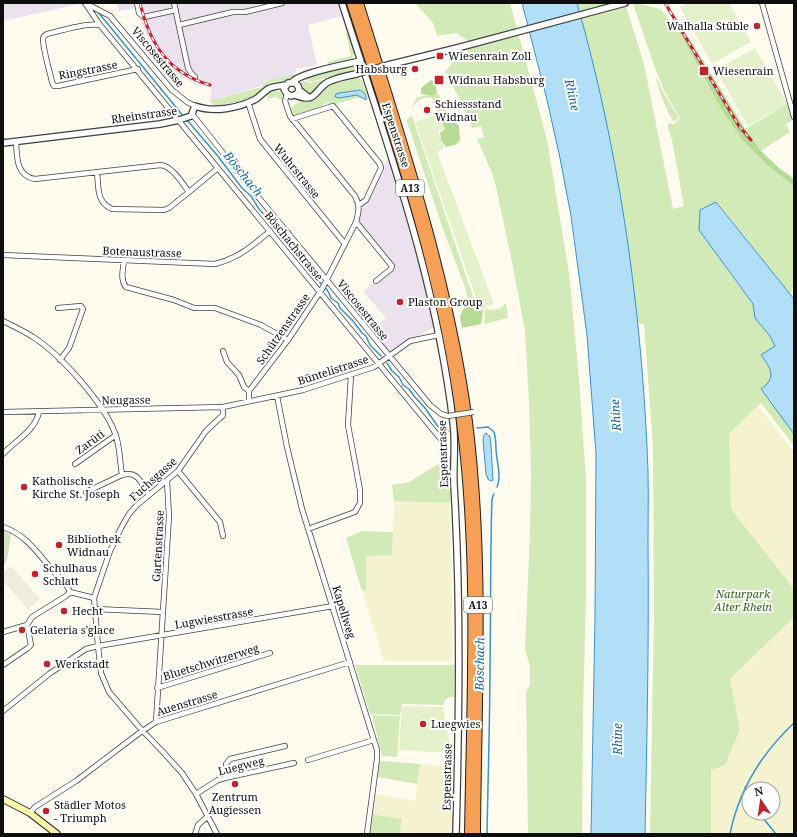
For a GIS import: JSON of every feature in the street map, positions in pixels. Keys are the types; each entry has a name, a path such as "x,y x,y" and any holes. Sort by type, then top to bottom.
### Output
{"highway":[{"name":"A13","path":"351,3 417,213 442,309 463,438 470,522 472,646 469,834"},
{"name":"A13","path":"359,3 400,134 435,255 457,353 467,421 477,519 478,644 476,834"},
{"name":"A13","path":"465,834 466,738 470,716"}],"main road":[{"path":"3,799 30,813 57,834"}],"street":[{"path":"137,3 139,13 144,17 176,10"},
{"path":"174,3 188,68 195,77"},
{"path":"179,25 233,12 245,12 282,3"},
{"name":"Espenstrasse","path":"342,3 360,61 372,91 407,204 424,268 439,335 454,422 455,442 453,473 458,560 458,762 456,834"},
{"path":"196,106 216,110 248,102 257,98 269,88 275,87 286,90 294,96 309,98 315,95 326,83 388,65 625,3"},
{"path":"762,3 794,117"},
{"name":"Böschachstrasse","path":"87,4 104,11 110,16"},
{"name":"Böschachstrasse","path":"87,4 100,24 270,231 321,290 444,443"},
{"name":"Viscosestrasse","path":"110,16 172,90 187,102 196,106"},
{"name":"Ringstrasse","path":"100,24 47,34 44,36 43,39 46,55 54,86 88,81 138,70"},
{"path":"286,105 294,96 300,77 360,61"},
{"path":"296,86 309,98"},
{"path":"286,90 296,86"},
{"path":"286,90 286,105 292,119 355,196 359,205 366,200 381,168 380,164 333,106 292,119"},
{"name":"Wuhrstrasse","path":"248,102 260,139 345,244"},
{"name":"Rheinstrasse","path":"3,143 180,120 191,115 196,106"},
{"name":"Viscosestrasse","path":"191,115 327,281 370,331 388,356 430,405 441,414 448,416 474,412"},
{"path":"16,142 20,170 29,178 35,179 151,166 164,166 175,175 189,192"},
{"path":"97,173 100,196 102,202 106,206 112,209 164,210 169,208 218,168"},
{"name":"Schützenstrasse","path":"249,391 288,340 327,281 356,222 359,205"},
{"path":"356,222 392,266 391,269 376,281"},
{"name":"Botenaustrasse","path":"3,255 215,264 228,261 240,255 270,231"},
{"path":"124,261 122,280 126,287 174,300 194,308 215,308 261,326 288,340"},
{"path":"58,308 80,306 83,309 69,348 60,360"},
{"path":"3,322 32,336 44,345 60,360 96,400 116,435 122,475"},
{"name":"Büntelistrasse","path":"249,401 303,390 351,375 374,367 410,341 439,335"},
{"path":"223,351 226,362 239,375 244,387 249,391 249,401"},
{"path":"308,529 355,512 360,503 360,490 348,425 351,375"},
{"name":"Kapellweg","path":"278,396 293,475 308,529 377,750 367,834"},
{"name":"Neugasse","path":"3,412 223,407 249,401"},
{"name":"Fuchsgasse","path":"217,834 196,794 182,773 142,731 113,697 106,685 100,668 94,598 116,538 129,514 137,505 168,481 178,471 206,431 223,414 223,407"},
{"path":"3,454 31,428 36,421 39,412"},
{"name":"Zarüti","path":"75,464 116,435"},
{"path":"178,471 220,522 223,536"},
{"path":"86,492 128,473 137,476 149,495"},
{"name":"Gartenstrasse","path":"156,722 169,516 168,481"},
{"path":"3,527 14,531 29,543 65,584 70,592 94,598"},
{"path":"3,632 27,625 32,617 70,592"},
{"name":"Lugwiesstrasse","path":"98,646 333,606"},
{"path":"95,609 163,612"},
{"path":"3,666 30,645 31,641 27,625"},
{"path":"3,711 49,674 86,649 98,646"},
{"name":"Bluetschwitzerweg","path":"157,688 270,653"},
{"name":"Auenstrasse","path":"30,813 35,807 76,781 156,722 350,662"},
{"path":"308,760 374,740"},
{"path":"225,778 228,772 226,764 230,759 285,746"},
{"name":"Luegweg","path":"196,794 218,780 294,762"},
{"path":"195,834 198,824 207,817"}],"shaded area":[{"path":"3,3 84,3 3,21"},
{"path":"117,3 342,3 346,15 308,25 317,65 296,69 295,74 266,81 262,86 209,101 212,88 196,85 179,75 160,56 146,34 136,8 119,11"},
{"path":"389,156 420,261 435,326 389,356 370,331 386,318 363,291 391,269 392,266 356,222 359,205 362,204"},
{"path":"758,406 794,452 794,589 731,509 729,434"},
{"path":"394,501 450,503 453,661 384,661 362,591 366,590 366,556 392,554"},
{"path":"11,566 40,599 28,609 3,581 3,572"},
{"path":"794,617 794,834 711,834 711,769 725,765 740,730 730,679"},
{"path":"420,764 455,767 454,834 400,834 402,819 371,814 375,794 415,801"}],"green space":[{"path":"415,3 510,3 547,140 569,273 579,378 586,480 586,596 582,834 528,834 526,693 530,684 530,667 525,649 531,474 525,331 496,187 492,173 477,139 484,137 481,126 472,128 466,117 463,105 445,72 457,57 461,54 468,53 467,40 456,33 437,36 433,23"},
{"name":"Naturpark Alter Rhein","path":"577,3 625,3 644,64 673,209 684,206 668,123 674,124 680,118 665,92 656,71 633,4 640,4 660,9 679,31 721,109 743,141 768,166 794,186 794,286 790,294 717,202 699,230 753,305 755,318 770,336 775,346 770,367 771,375 768,384 761,389 794,434 794,446 761,403 729,434 731,509 794,589 794,617 730,679 740,730 725,765 711,770 711,834 650,834 654,612 653,447 644,324 638,323 622,205"},
{"path":"688,3 729,3 751,42 712,64 680,7"},
{"path":"679,31 689,38 745,129 761,151 779,168 794,179 794,186 768,166 743,141 721,109"},
{"path":"349,32 354,53 352,59 328,65 327,62 351,56 346,33"},
{"path":"755,48 787,104 748,126 716,70"},
{"path":"169,67 183,78 173,85 162,72"},
{"path":"348,67 355,67 358,69 314,81 307,81 304,78"},
{"path":"295,74 290,79 270,83 255,95 242,101 215,106 209,101 262,87 266,81"},
{"path":"360,77 368,95 329,106 328,103 323,104 322,108 295,115 290,109 298,102 316,100 327,87 333,84"},
{"path":"657,78 663,92 679,118 674,121 670,116 659,90"},
{"path":"328,79 311,94 306,94 301,87 302,80 310,83"},
{"path":"431,80 435,81 437,94 431,96 421,94 421,88"},
{"path":"274,90 282,93 283,99 281,100 276,97 268,99 267,94"},
{"path":"439,94 447,113 440,116 432,98 421,99 413,106 412,105 417,97"},
{"path":"787,104 793,120 786,124 790,132 761,151 745,129"},
{"path":"438,114 444,129 438,131 444,148 437,152 494,304 480,309 415,122"},
{"path":"447,114 459,126 460,140 455,145 446,147 441,140 440,133 445,129 440,117"},
{"path":"412,116 477,309 469,304 465,287 444,232 407,122 408,118"},
{"path":"506,303 508,318 484,324 485,310 499,309"},
{"path":"469,305 477,311 483,310 481,324 462,328 460,317 463,309"},
{"path":"451,456 450,503 394,501 392,485 409,482"},
{"path":"3,530 11,535 7,560 3,567"},
{"path":"362,531 393,532 392,555 366,556 366,590 362,591 346,538"},
{"path":"355,665 454,665 454,697 447,698 444,705 402,704 400,715 370,714"},
{"name":"Luegwies","path":"402,706 443,707 449,741 448,753 399,750"},
{"name":"Luegwies","path":"372,715 400,716 397,757 382,756"},
{"path":"382,761 420,764 417,784 377,777 379,763"},
{"path":"371,814 402,819 400,834 368,834"}],"water":[{"name":"Rhine","path":"522,3 577,3 604,112 625,223 639,335 648,459 648,652 645,834 591,834 596,454 587,335 571,216 560,158"},
{"path":"360,90 365,94 366,100 357,95 339,98 335,97 336,94 339,93"},
{"path":"716,202 794,299 794,434 761,389 769,381 771,373 761,355 775,346 770,336 755,318 753,304 699,230 700,210"},
{"path":"486,433 490,437 491,445 493,480 490,481 486,474 483,440"}],"waterway":[{"name":"Böschach","path":"98,12 184,117"},
{"name":"Böschach","path":"187,120 217,155 242,188 251,196 259,209 284,237 293,252 299,257 322,285"},
{"name":"Böschach","path":"325,287 331,298 338,303 340,308 366,336 370,345 381,356"},
{"name":"Böschach","path":"387,363 392,371 399,377 403,385 409,389 425,408 439,428 443,431 448,431"},
{"name":"Böschach","path":"477,428 488,427 494,432 499,472 497,487"},
{"name":"Böschach","path":"487,834 490,706 491,520 492,499 494,494"},
{"path":"730,834 739,802 753,773 771,747 794,723"},
{"name":"Böschach","path":"765,821 776,834"}],"railway":[{"path":"140,3 149,31 155,44 163,55 172,65 183,73 195,80 210,85"},
{"path":"665,3 739,126 751,140"}],"place":[{"name":"Walhalla Stüble","path":"757,26"},
{"name":"Wiesenrain Zoll","path":"440,56"},
{"name":"Habsburg","path":"415,69"},
{"name":"Wiesenrain","path":"704,71"},
{"name":"Widnau Habsburg","path":"439,80"},
{"name":"Schiessstand Widnau","path":"427,110"},
{"name":"Plaston Group","path":"400,302"},
{"name":"Katholische Kirche St. Joseph","path":"24,487"},
{"name":"Bibliothek Widnau","path":"59,545"},
{"name":"Schulhaus Schlatt","path":"35,574"},
{"name":"Hecht","path":"64,611"},
{"name":"Gelateria s'glace","path":"22,630"},
{"name":"Werkstadt","path":"47,664"},
{"name":"Luegwies","path":"423,724"},
{"name":"Zentrum Augiessen","path":"235,784"},
{"name":"Städler Motos - Triumph","path":"46,811"}]}
